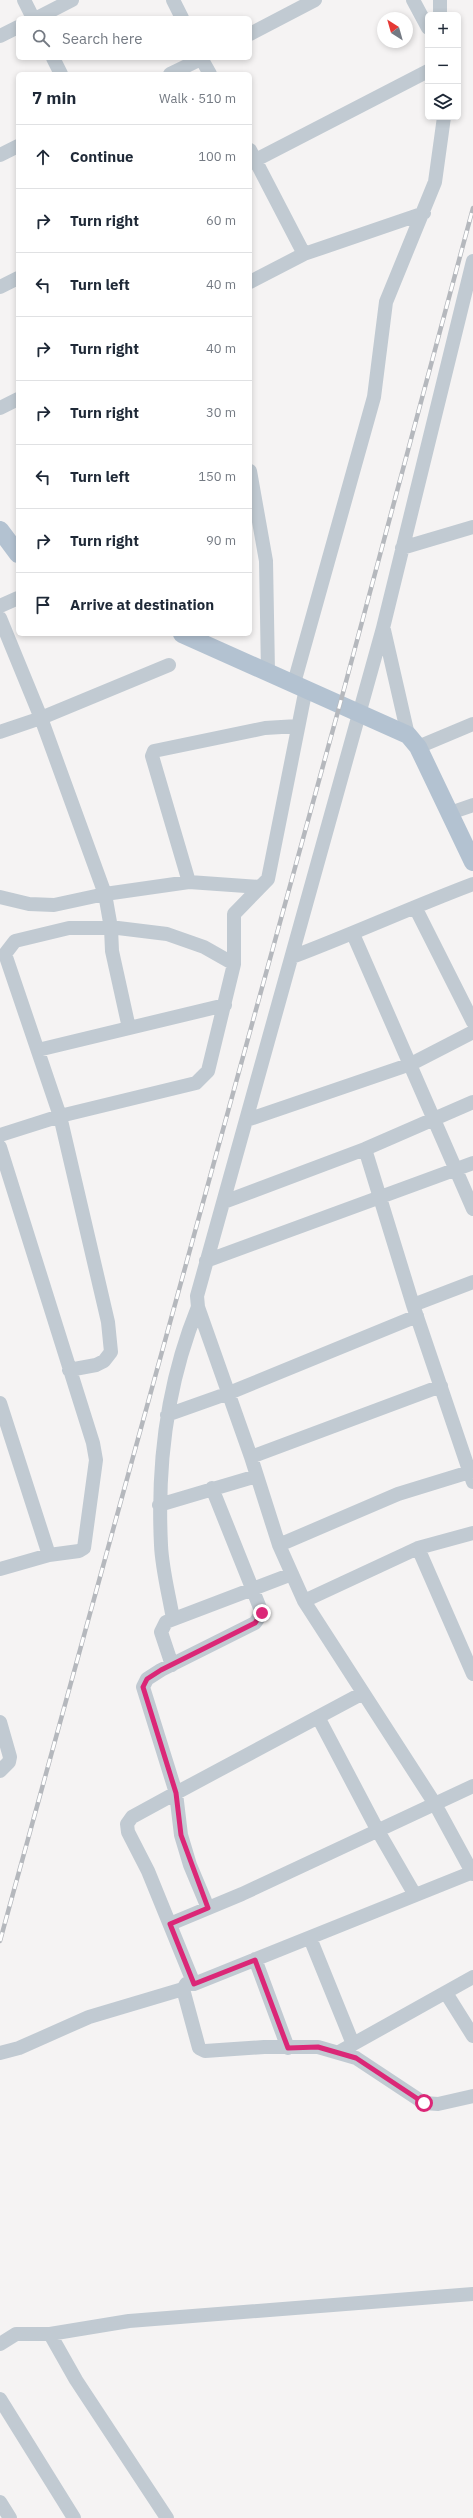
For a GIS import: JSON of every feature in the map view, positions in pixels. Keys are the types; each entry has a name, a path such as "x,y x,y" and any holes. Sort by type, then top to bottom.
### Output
{"main road":[{"path":"0,530 16,551"},
{"path":"187,636 359,712 413,741 473,862"}],"street":[{"path":"24,0 32,16"},
{"path":"41,16 72,0"},
{"path":"173,0 181,16"},
{"path":"252,33 315,0"},
{"path":"413,0 425,22"},
{"path":"440,0 440,12"},
{"path":"0,36 16,28"},
{"path":"54,60 60,72"},
{"path":"174,72 198,60"},
{"path":"203,60 209,72"},
{"path":"304,254 252,158 425,72"},
{"path":"0,1135 60,1116 196,1083 208,1071 234,964 234,914 268,879 298,726 300,686 374,397 386,302 424,214 435,182 444,120"},
{"path":"0,155 16,147"},
{"path":"252,281 304,254 424,214"},
{"path":"0,2053 18,2048 89,2017 188,1986 473,1872 435,1804 304,1601 279,1545 251,1456 198,1307 197,1296 383,628 472,273"},
{"path":"0,287 16,279"},
{"path":"0,408 16,400"},
{"path":"252,482 266,561 268,672"},
{"path":"402,548 473,527"},
{"path":"0,606 16,599"},
{"path":"0,618 41,718 105,894 111,928 112,951 129,1028"},
{"path":"383,628 413,741 473,724"},
{"path":"0,732 41,718 169,665"},
{"path":"189,882 152,756 154,751 266,728 298,726"},
{"path":"450,813 473,804"},
{"path":"0,897 29,904 54,904 105,894 189,882 260,887"},
{"path":"292,957 353,934 415,906 473,884"},
{"path":"415,906 473,1022"},
{"path":"69,1370 104,1361 111,1352 108,1322 60,1116 5,954 9,946 15,941 69,928 111,928 167,934 204,947 234,964"},
{"path":"353,934 410,1064 433,1121 473,1209"},
{"path":"38,1050 225,1005"},
{"path":"247,1120 410,1064 473,1032"},
{"path":"224,1202 365,1149 433,1121 473,1102"},
{"path":"0,1147 93,1443 96,1460 84,1548 79,1551 49,1555 0,1569"},
{"path":"279,1545 398,1494 472,1475 415,1310 365,1149"},
{"path":"206,1261 456,1171 473,1163"},
{"path":"167,1415 229,1393 415,1310 473,1282"},
{"path":"173,1619 161,1546 159,1504 167,1415 187,1333 198,1307"},
{"path":"251,1456 441,1386"},
{"path":"0,1403 49,1555"},
{"path":"159,1504 257,1476"},
{"path":"208,1908 181,1835 176,1793 143,1687 147,1679 260,1619 262,1613 212,1488"},
{"path":"304,1601 418,1548 473,1533"},
{"path":"418,1548 473,1674"},
{"path":"172,1665 161,1632 166,1622 292,1574"},
{"path":"363,1693 132,1817 127,1824 128,1832 170,1924 188,1986 199,2048 205,2051 318,2047 356,2058 424,2103 438,2104 473,2096"},
{"path":"318,1717 378,1831 415,1895"},
{"path":"0,1722 10,1756 9,1762 0,1771"},
{"path":"170,1924 378,1831 473,1786"},
{"path":"310,1938 353,2044"},
{"path":"255,1960 288,2048"},
{"path":"339,2052 473,1977"},
{"path":"446,1993 473,2036"},
{"path":"0,2344 16,2334 50,2334 129,2321 473,2294"},
{"path":"50,2334 76,2380 166,2518"},
{"path":"0,2399 74,2518"},
{"path":"0,2502 10,2518"}],"railway":[{"path":"0,1941 340,704 473,208"}],"route":[{"path":"262,1613 260,1619 255,1623 161,1670 147,1679 143,1687 144,1695 176,1793 181,1835 190,1865 208,1908 170,1924 194,1984 255,1960 288,2048 318,2047 356,2058 388,2081 424,2103"}]}
